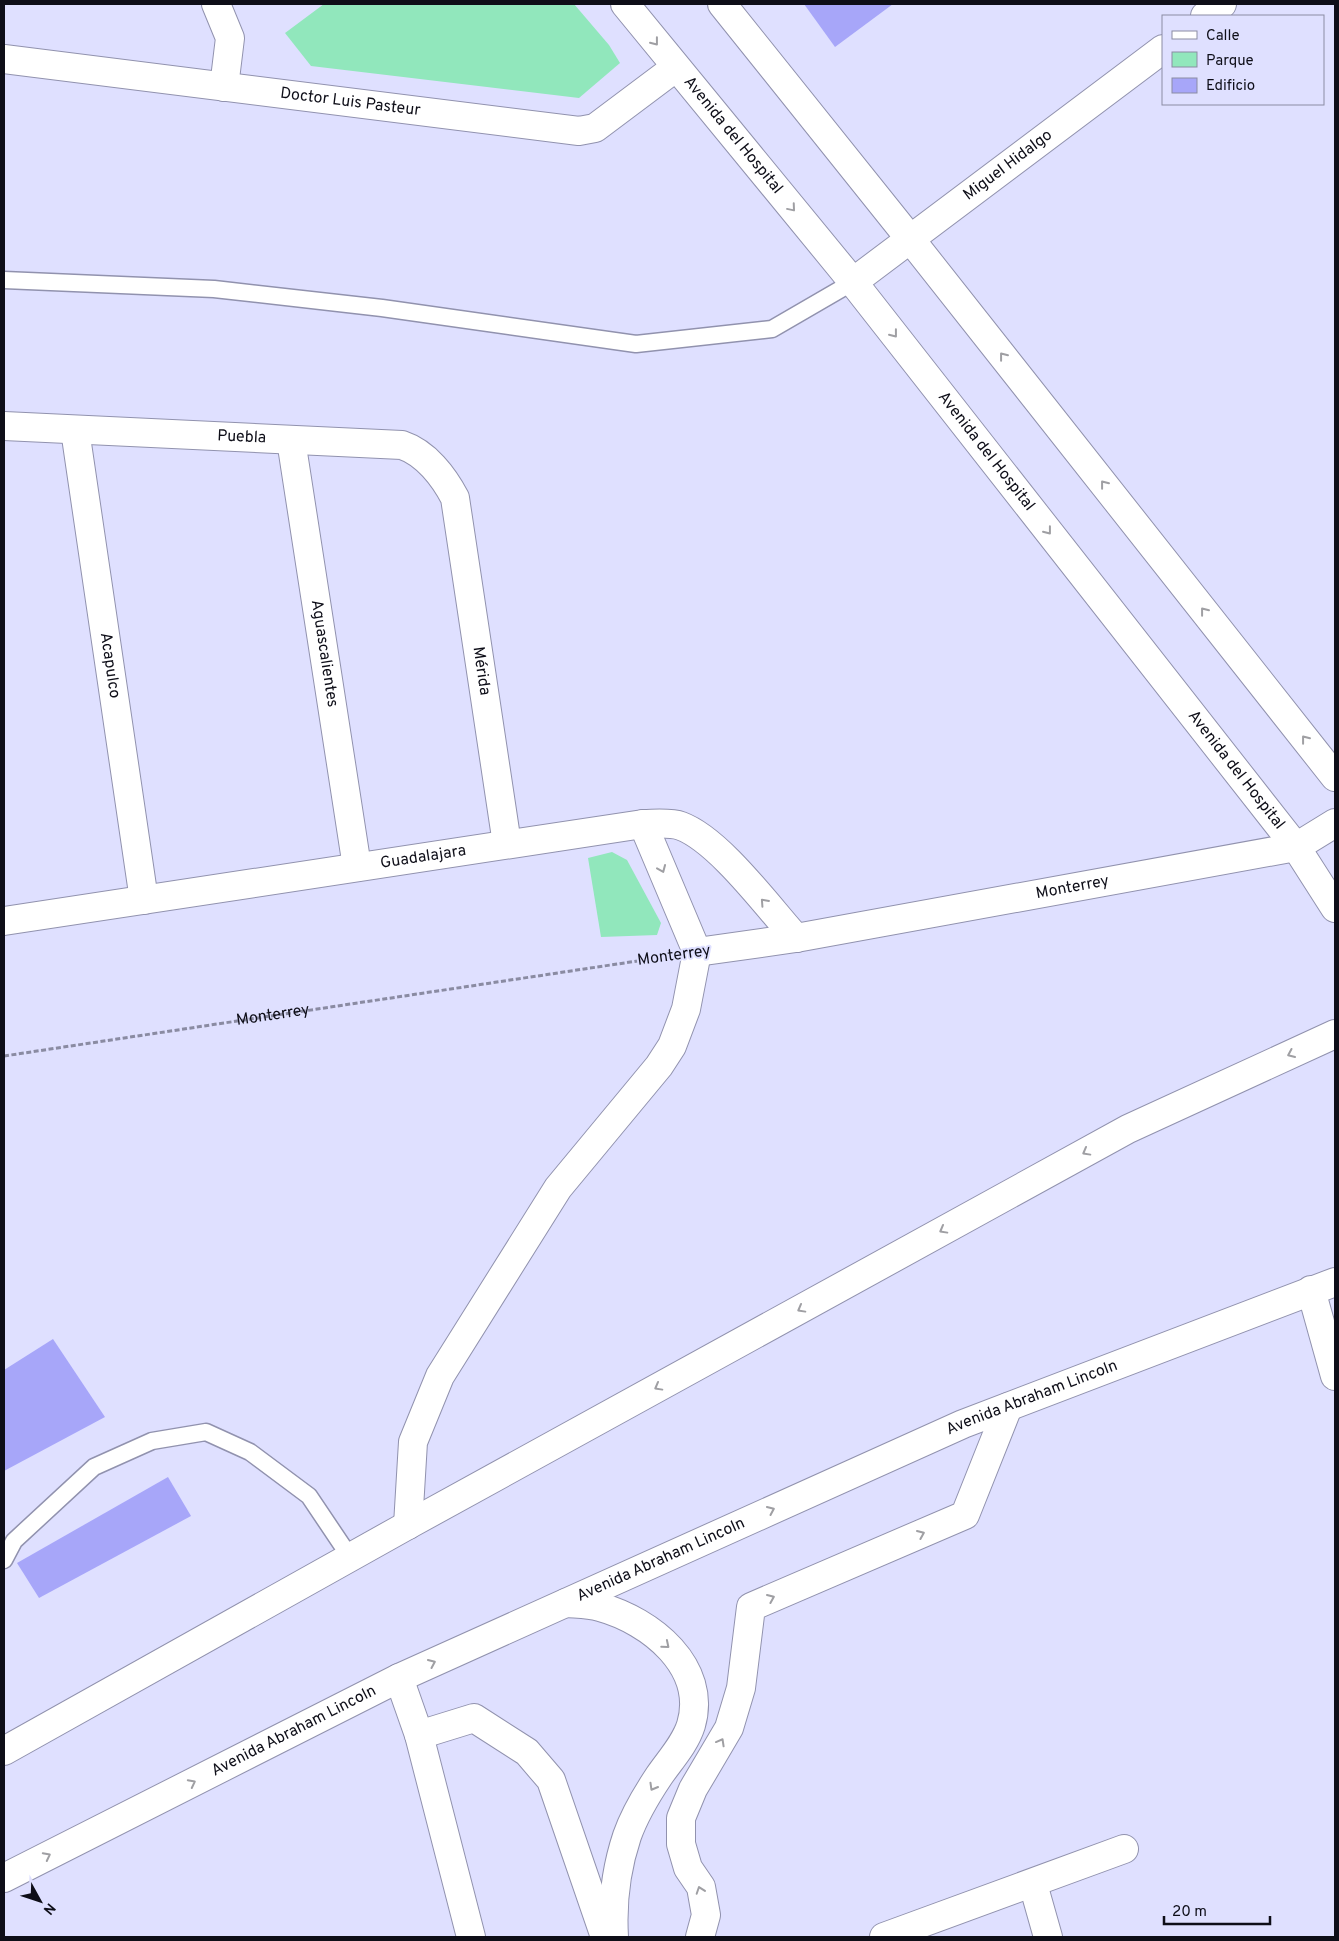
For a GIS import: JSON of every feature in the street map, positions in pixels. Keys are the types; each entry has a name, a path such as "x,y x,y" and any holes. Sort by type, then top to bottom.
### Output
{"street":[{"path":"216,4 230,38 224,87"},
{"name":"Avenida del Hospital","path":"625,4 853,282 1296,847 1335,908"},
{"path":"722,4 1335,777"},
{"path":"1206,15 1222,4"},
{"name":"Miguel Hidalgo","path":"853,282 1162,50"},
{"name":"Doctor Luis Pasteur","path":"4,59 578,131 595,128 676,68"},
{"name":"Puebla","path":"4,426 402,445 414,449 423,456 449,486 455,498"},
{"name":"Acapulco","path":"75,430 144,900"},
{"name":"Aguascalientes","path":"291,440 357,867"},
{"name":"Mérida","path":"455,498 506,844"},
{"name":"Monterrey","path":"697,952 796,938 1296,847 1335,823"},
{"path":"408,1525 413,1442 440,1376 558,1188 660,1066 672,1046 686,1009 697,952 642,824"},
{"name":"Guadalajara","path":"4,921 642,824 679,825 700,835 716,848 796,938"},
{"path":"4,1751 350,1557 1128,1129 1335,1034"},
{"path":"1323,1286 1335,1376"},
{"name":"Avenida Abraham Lincoln","path":"4,1878 399,1678 962,1424 1323,1286"},
{"path":"700,1937 706,1915 701,1888 688,1868 681,1844 681,1818 693,1788 729,1728 741,1688 751,1606 966,1515 1008,1407"},
{"path":"566,1603 599,1606 626,1617 655,1635 679,1656 690,1677 695,1701 691,1726 676,1754 659,1776 627,1836 618,1867 614,1901 614,1937"},
{"path":"399,1678 419,1735 471,1937"},
{"path":"419,1735 474,1718 527,1752 551,1780 605,1937"},
{"path":"884,1937 1124,1850"},
{"path":"1033,1884 1048,1937"}],"lane":[{"path":"4,280 214,289 382,308 636,344 772,329 853,282"},
{"path":"4,1560 14,1541 94,1467 152,1441 206,1432 250,1452 309,1496 350,1557"}],"path":[{"name":"Monterrey","path":"4,1056 697,952"}],"green space":[{"path":"324,4 574,4 609,45 620,63 579,98 311,66 285,33"},
{"path":"612,852 627,860 661,923 657,935 601,937 588,858"}],"building":[{"path":"804,4 893,4 835,47"},
{"path":"53,1339 105,1417 4,1471 4,1370"},
{"path":"168,1477 191,1516 39,1598 17,1563"}]}
